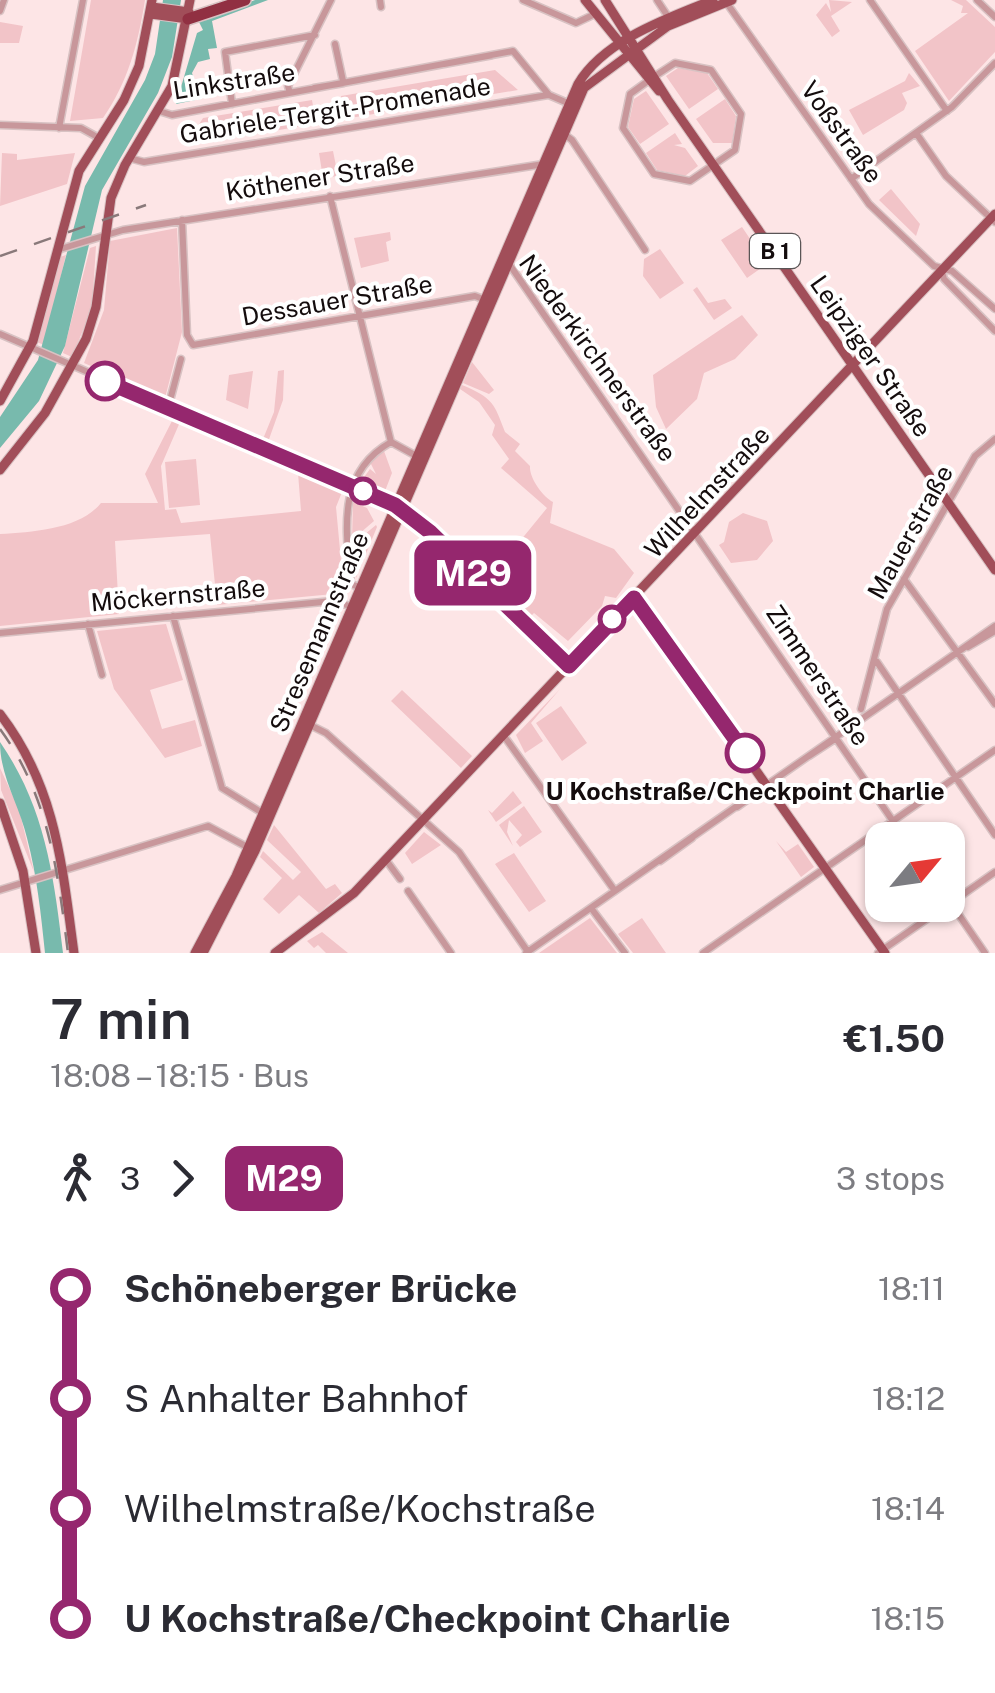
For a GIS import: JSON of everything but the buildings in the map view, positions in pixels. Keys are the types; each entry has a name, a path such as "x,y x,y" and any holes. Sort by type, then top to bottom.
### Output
{"highway":[{"path":"186,12 224,0"},
{"path":"186,12 245,0"}],"main road":[{"name":"B 1","path":"605,0 634,43 651,78"},
{"path":"572,105 585,73 670,21 714,0"},
{"name":"B 1","path":"586,1 651,78 714,164"},
{"path":"670,21 727,1"},
{"path":"0,402 35,349 79,171 134,81 155,9 186,12 177,71 115,187 100,236 94,317 44,413 0,470"},
{"name":"Stresemannstraße","path":"546,165 564,134 572,105"},
{"name":"Stresemannstraße","path":"203,953 252,849 572,105"},
{"name":"Leipziger Straße","path":"714,164 995,570"},
{"name":"Wilhelmstraße","path":"278,952 338,908 386,860 994,218"},
{"path":"634,598 882,952"},
{"path":"0,714 43,784 74,953"},
{"path":"0,803 30,881 36,953"},
{"name":"Stresemannstraße","path":"195,953 252,849"}],"street":[{"path":"0,11 4,0"},
{"path":"59,128 84,0"},
{"path":"290,93 288,86 331,0"},
{"path":"524,0 576,23 596,14"},
{"path":"658,0 670,21"},
{"path":"870,0 947,111"},
{"path":"977,0 995,17"},
{"name":"Voßstraße","path":"727,1 869,204 942,270"},
{"path":"232,104 225,52 314,34"},
{"path":"335,44 344,82"},
{"name":"Linkstraße","path":"159,111 172,115 517,53 549,95"},
{"path":"675,62 709,68 741,115 736,146 714,164 690,181 653,172 623,128 630,94 675,62"},
{"path":"851,179 947,111 995,62"},
{"path":"549,95 572,105"},
{"name":"Gabriele-Tergit-Promenade","path":"129,158 144,162 549,95"},
{"path":"0,124 81,128 98,138"},
{"path":"916,133 946,176 994,218"},
{"path":"564,134 572,140 645,250"},
{"name":"Köthener Straße","path":"61,249 100,236 182,220 546,165"},
{"path":"330,196 391,442 420,458"},
{"name":"Dessauer Straße","path":"182,220 190,344 475,296 486,301"},
{"name":"Niederkirchnerstraße","path":"504,260 697,532"},
{"path":"982,317 994,306 952,271 942,270 946,281 995,332"},
{"path":"0,334 398,507 569,666"},
{"path":"168,408 181,359"},
{"name":"Mauerstraße","path":"861,709 871,669 877,662 886,612 978,452 995,440"},
{"path":"364,589 352,584 344,508 368,456 391,442"},
{"name":"Zimmerstraße","path":"697,532 893,820"},
{"path":"904,579 995,704"},
{"name":"Möckernstraße","path":"0,633 333,601 355,608"},
{"path":"173,616 222,788 266,815"},
{"path":"88,624 102,675"},
{"path":"306,723 331,737 459,852 527,952 615,891 622,882 631,880 764,792 768,785 995,628"},
{"path":"877,662 995,836"},
{"path":"504,736 615,891"},
{"path":"703,953 995,750"},
{"path":"0,890 205,827 252,849"},
{"path":"386,860 400,879"},
{"path":"965,892 995,872"},
{"path":"408,891 451,953"},
{"path":"590,908 625,953"},
{"path":"882,952 922,922"},
{"path":"962,922 985,953"}],"shaded area":[{"path":"91,0 145,0 131,62 112,104 103,118 70,121"},
{"path":"163,0 181,0 172,57 158,93 102,190 65,346 39,401 0,448 0,417 38,360 85,186 145,80 155,54"},
{"path":"255,0 268,0 212,21 217,48 208,49 210,59 198,62 192,73 200,99 176,104 197,33 203,30 199,22"},
{"path":"829,0 852,2 831,16 840,31 832,37 816,15 826,3 831,12"},
{"path":"951,0 966,0 995,27 995,52 949,101 915,51 968,13 961,13 963,6"},
{"path":"0,22 23,26 19,43 0,43"},
{"path":"678,68 707,73 718,89 689,109 666,76"},
{"path":"495,70 518,90 344,119 341,96"},
{"path":"909,73 920,86 902,93 907,103 904,110 863,135 849,110 905,81"},
{"path":"646,91 669,124 640,144 628,127 634,99"},
{"path":"725,99 736,116 732,143 713,143 696,119"},
{"path":"312,100 316,124 186,145 203,118"},
{"path":"675,133 682,144 674,145 685,148 698,166 685,176 657,170 646,153"},
{"path":"333,151 338,176 323,178 319,153"},
{"path":"2,153 17,154 17,160 75,153 67,184 0,206"},
{"path":"891,189 920,224 916,236 879,200"},
{"path":"742,227 767,264 747,278 721,240"},
{"path":"177,228 182,332 165,398 84,363 104,310 110,241"},
{"path":"390,232 391,240 386,242 389,261 361,268 354,238"},
{"path":"96,246 92,308 72,357 63,353 90,248"},
{"path":"660,249 684,283 660,299 643,276 644,259"},
{"path":"66,255 44,345 37,342 60,257"},
{"path":"697,287 708,303 725,299 732,308 714,320 693,290"},
{"path":"742,315 758,335 735,359 704,373 697,399 666,429 656,407 653,375"},
{"path":"472,362 494,390 489,394 463,383"},
{"path":"284,370 283,400 268,442 263,439 274,412 278,371"},
{"path":"253,371 248,409 226,400 229,375"},
{"path":"462,385 491,402 505,432 520,444 515,451 530,466 537,487 553,502 550,523 614,549 634,573 616,598 605,596 602,606 568,641 534,613 530,617 489,579 547,508 501,468 509,459 492,435 495,425 479,402 460,389"},
{"path":"173,419 180,422 161,466 165,510 176,509 181,523 301,511 298,473 342,492 336,507 344,593 217,605 210,534 115,541 119,614 0,626 0,534 69,524 101,503 158,503 145,474"},
{"path":"384,451 392,473 385,491 362,480 370,469 376,474 370,462"},
{"path":"196,459 200,505 169,508 165,462"},
{"path":"353,502 367,508 374,521 352,540"},
{"path":"743,513 767,521 773,541 757,560 731,563 719,545 724,542 729,522"},
{"path":"377,527 356,578 353,544"},
{"path":"166,624 183,680 150,690 162,729 195,720 202,746 165,758 114,689 97,631"},
{"path":"560,689 531,723 543,741 525,753 516,735"},
{"path":"402,690 472,756 461,768 391,701"},
{"path":"561,706 587,743 562,761 536,723"},
{"path":"0,742 28,792 45,843 63,953 45,953 30,852 3,767"},
{"path":"0,768 19,809 34,872 1,790"},
{"path":"513,791 522,803 496,822 488,810 492,813"},
{"path":"524,806 542,832 520,847 516,842 522,835 509,820 507,832 513,846 499,825"},
{"path":"274,825 326,889 335,884 342,893 319,913 299,895 279,914 263,899 282,878 260,857 263,851 293,880 301,872 267,840"},
{"path":"424,832 441,845 412,864 405,853"},
{"path":"776,841 786,852 798,844 814,867 801,877"},
{"path":"514,853 546,901 529,912 495,864"},
{"path":"590,918 617,953 539,953"},
{"path":"642,918 666,953 633,953 618,934"},
{"path":"322,932 348,953 326,953 307,941"}],"railway":[{"path":"0,256 146,205"},
{"path":"0,729 30,781 49,836 68,953"}],"bus line":[{"name":"M29","path":"105,381 395,505 430,532 569,666 634,598 745,753"}],"place":[{"name":"U Kochstraße/Checkpoint Charlie","path":"745,753"}]}
